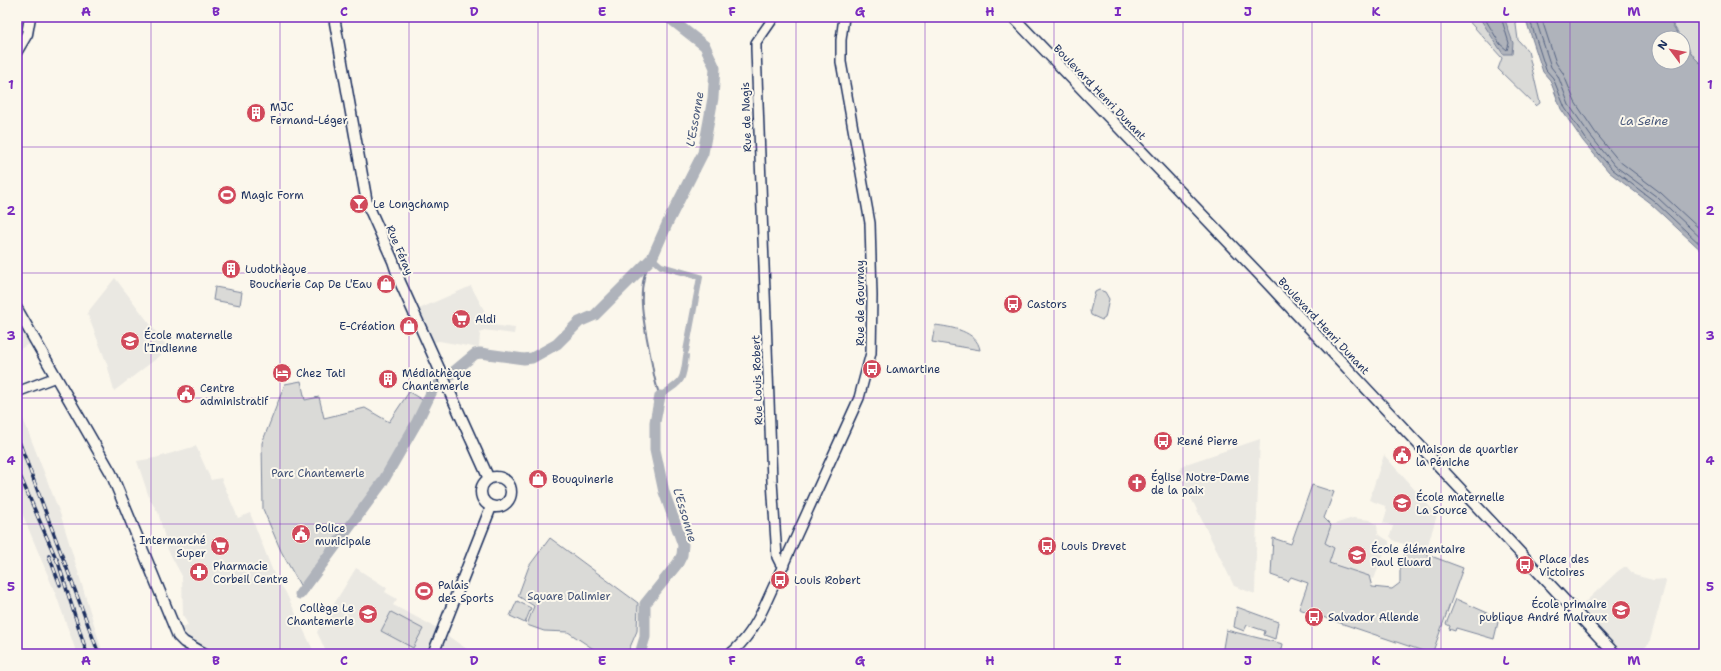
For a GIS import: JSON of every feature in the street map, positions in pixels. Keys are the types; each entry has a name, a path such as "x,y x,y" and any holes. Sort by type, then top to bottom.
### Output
{"main road":[{"path":"17,51 27,34 30,17"},
{"name":"Rue Féray","path":"334,17 369,210 489,479"},
{"name":"Boulevard Henri Dunant","path":"1012,17 1259,274 1615,654"},
{"path":"17,309 111,473 178,636 184,642 205,654"},
{"path":"495,477 502,478 508,484 511,491 510,498 505,504 498,507 491,507 484,502 480,494 482,485 489,479 495,477"},
{"path":"433,654 491,507"}],"street":[{"name":"Rue de Nagis","path":"761,190 756,43 774,17"},
{"name":"Rue de Gournay","path":"730,654 754,629 784,565 864,383 871,354 872,301 870,223 842,62 841,40 844,17"},
{"name":"Rue Louis Robert","path":"761,190 777,557 780,563 784,565"},
{"path":"17,392 56,377"}],"shaded area":[{"name":"École maternelle l'Indienne","path":"115,278 169,349 114,391 107,364 87,313"},
{"path":"471,286 492,325 515,328 514,334 484,330 480,333 479,348 439,341 434,342 419,309"},
{"path":"17,318 32,342 17,351"},
{"path":"17,403 61,516 103,654 77,654 56,595 17,501"},
{"path":"1260,439 1255,594 1234,586 1179,473 1181,468 1186,464"},
{"path":"196,446 211,480 221,478 238,518 250,513 275,577 285,591 315,654 214,654 190,641 184,634 182,628 188,625 183,615 182,576 168,550 158,512 150,500 137,461 155,458"},
{"name":"École maternelle La Source","path":"1384,455 1437,515 1426,551 1394,541 1390,536 1393,526 1383,523 1387,510 1385,506 1369,500"},
{"name":"École élémentaire Paul Eluard","path":"1353,518 1370,520 1377,525 1378,534 1389,541 1389,545 1387,545 1374,579 1329,563 1325,543 1331,525"},
{"name":"École primaire publique André Malraux","path":"1624,567 1627,567 1634,575 1653,580 1665,579 1666,582 1649,644 1637,654 1624,654 1580,607"},
{"name":"Collège Le Chantemerle","path":"356,568 387,588 385,592 397,599 393,605 437,628 427,654 327,654 317,632"},
{"path":"448,636 474,654 438,654 445,638"}],"green space":[{"path":"1465,17 1515,17 1518,40 1528,51 1540,103 1536,106 1498,69 1502,58"},
{"path":"1668,17 1704,17 1704,67 1691,52 1691,30 1676,30"},
{"path":"215,287 242,292 240,305 213,300"},
{"path":"1099,290 1105,292 1109,299 1105,318 1102,320 1091,315 1090,311 1095,292"},
{"path":"935,325 948,327 969,334 974,338 980,350 932,342"},
{"name":"Parc Chantemerle","path":"301,381 305,400 319,397 324,418 365,408 389,422 409,392 424,401 372,492 301,587 281,551 263,509 262,443 285,384"},
{"path":"1312,485 1334,492 1324,518 1331,525 1325,543 1334,548 1329,563 1369,576 1372,587 1392,589 1400,583 1400,571 1407,547 1463,568 1432,654 1299,609 1308,583 1291,577 1288,581 1271,575 1273,538 1291,544"},
{"name":"Square Dalimier","path":"550,538 638,603 637,631 627,654 601,654 568,632 544,631 527,625 534,606 518,596 529,566"},
{"path":"1456,599 1499,618 1494,639 1456,628 1455,631 1449,629 1450,626 1446,624"},
{"path":"517,601 531,608 525,623 510,616"},
{"path":"1237,607 1278,622 1275,639 1264,635 1265,631 1247,625 1244,631 1234,627"},
{"path":"391,612 423,629 413,648 381,631"},
{"path":"1226,630 1283,644 1281,654 1222,654"}],"water":[{"path":"1479,17 1504,17 1513,43 1512,54 1503,54"},
{"name":"La Seine","path":"1525,17 1667,17 1676,30 1651,30 1651,70 1691,70 1691,53 1704,67 1704,253 1651,204 1609,172 1583,141 1561,109 1550,80 1543,72"}],"waterway":[{"path":"300,594 382,483 417,422 433,389 475,354 480,353 524,359 532,358 557,344 579,322 595,315 652,258 668,222 703,153 713,98 715,68 705,46 668,17"},
{"name":"L'Essonne","path":"652,258 646,269 643,280 642,305 645,330 656,386 660,396"},
{"name":"L'Essonne","path":"652,258 661,266 700,277 686,351"},
{"name":"L'Essonne","path":"660,396 677,384 682,377 686,356"},
{"name":"L'Essonne","path":"640,654 645,637 645,604 678,563 682,555 683,545 664,492 655,450 655,422 660,396"}],"railway":[{"path":"17,436 99,654"},
{"path":"17,469 58,563"},
{"path":"49,556 60,585"},
{"path":"57,559 87,654"}],"place":[{"name":"MJC Fernand-Léger","path":"256,113"},
{"name":"Magic Form","path":"227,195"},
{"name":"Le Longchamp","path":"359,204"},
{"name":"Ludothèque","path":"231,269"},
{"name":"Boucherie Cap De L'Eau","path":"386,284"},
{"name":"Castors","path":"1013,304"},
{"name":"Aldi","path":"461,319"},
{"name":"E-Création","path":"409,326"},
{"name":"École maternelle l'Indienne","path":"130,341"},
{"name":"Lamartine","path":"872,369"},
{"name":"Chez Tati","path":"282,373"},
{"name":"Médiathèque Chantemerle","path":"388,379"},
{"name":"Centre administratif","path":"186,394"},
{"name":"René Pierre","path":"1163,441"},
{"name":"Maison de quartier la Péniche","path":"1402,455"},
{"name":"Bouquinerie","path":"538,479"},
{"name":"Église Notre-Dame de la paix","path":"1137,483"},
{"name":"École maternelle La Source","path":"1402,503"},
{"name":"Police municipale","path":"301,534"},
{"name":"Intermarché Super","path":"220,546"},
{"name":"Louis Drevet","path":"1047,546"},
{"name":"École élémentaire Paul Eluard","path":"1357,555"},
{"name":"Place des Victoires","path":"1525,565"},
{"name":"Pharmacie Corbeil Centre","path":"199,572"},
{"name":"Louis Robert","path":"780,580"},
{"name":"Palais des Sports","path":"424,591"},
{"name":"École primaire publique André Malraux","path":"1621,610"},
{"name":"Collège Le Chantemerle","path":"368,614"},
{"name":"Salvador Allende","path":"1314,617"}]}
